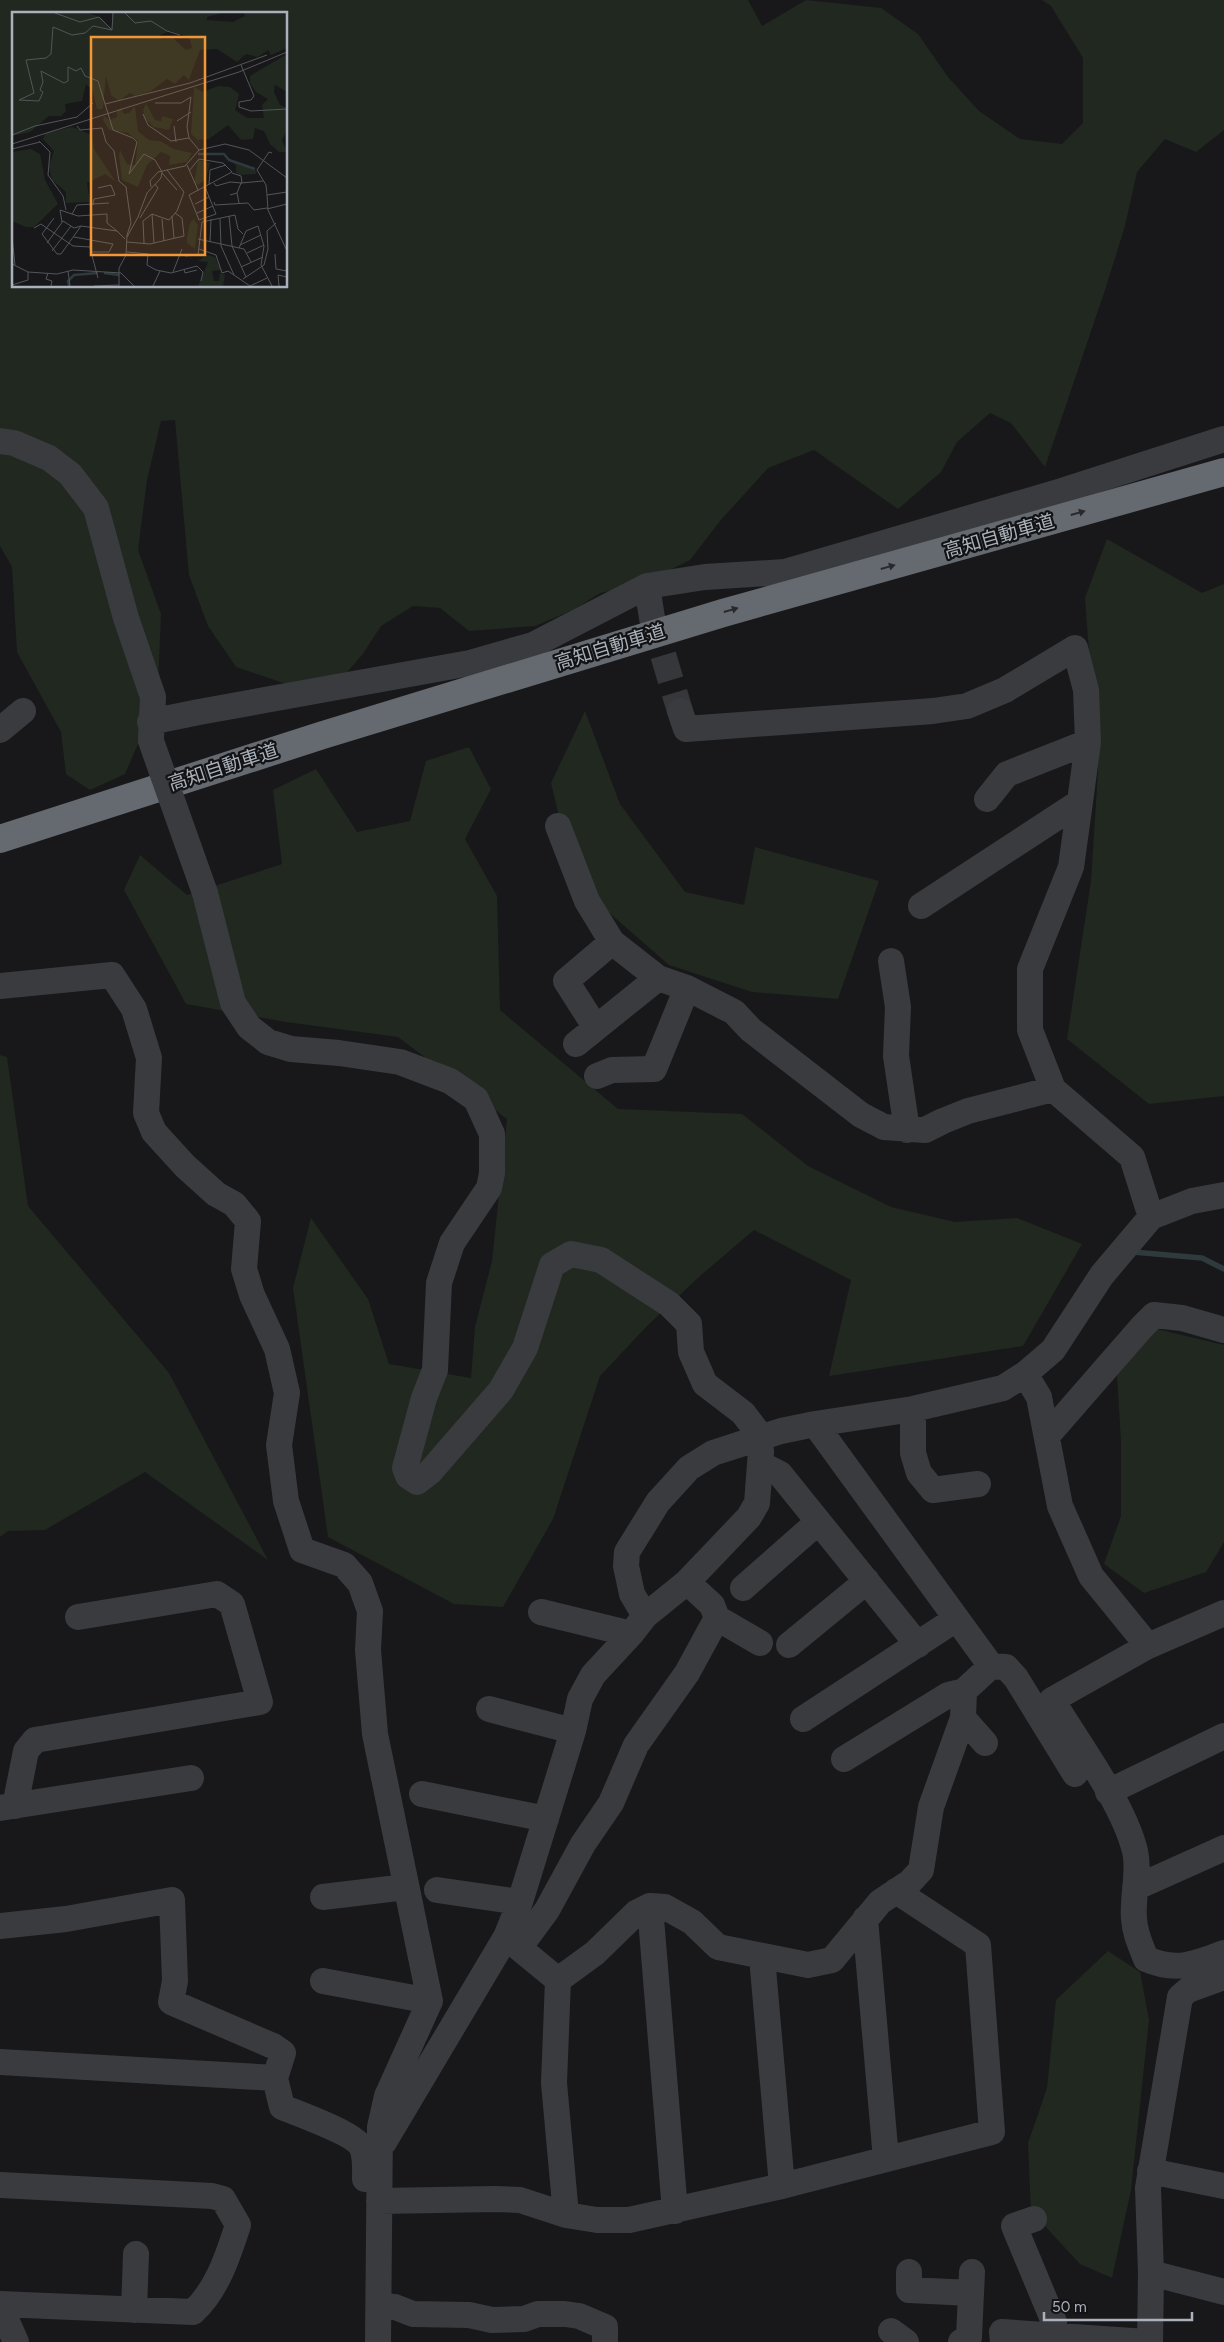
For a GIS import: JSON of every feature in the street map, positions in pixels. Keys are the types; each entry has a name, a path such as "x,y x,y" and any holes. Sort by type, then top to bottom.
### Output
{"highway":[{"name":"高知自動車道","path":"0,839 323,735 723,613 1224,472"},
{"name":"高知自動車道","path":"0,856 252,774 691,640 1224,491"}],"street":[{"path":"150,732 199,712 470,663 533,645 647,586 705,577 785,572 1062,491 1224,439"},
{"path":"0,441 14,443 49,458 70,474 96,508 126,618 153,697 150,732 205,893 232,1003 249,1027 268,1042 291,1049 339,1053 400,1062 450,1081 476,1099 492,1134 492,1173 488,1188 452,1243 439,1283 435,1370 424,1398 407,1460 405,1468 408,1476 417,1482 430,1472 501,1390 526,1348 552,1265 571,1254 601,1260 669,1304 689,1324 691,1352 705,1384 743,1413 759,1448 918,1645"},
{"path":"647,586 652,618"},
{"path":"680,711 686,729 958,708 1005,690 1075,648 1086,690 1088,742 1071,867 1030,969 1030,1030 1053,1090 1132,1157 1151,1217"},
{"path":"0,730 23,711"},
{"path":"986,799 1007,774 1088,742"},
{"path":"921,906 1080,802"},
{"path":"558,826 587,901 612,942 658,978 687,988 734,1012 751,1030 861,1115 884,1127 926,1130 943,1120 968,1111 1053,1090"},
{"path":"612,942 566,981 586,1036 658,978"},
{"path":"891,961 898,1007 896,1056 907,1130"},
{"path":"0,986 112,975 134,1009 149,1058 146,1113 154,1132 185,1166 216,1194 234,1204 248,1221 244,1269 252,1295 277,1349 287,1393 278,1445 286,1501 302,1550 344,1565 360,1583 370,1611 368,1650 375,1734 430,2001 387,2096 380,2127 380,2306 378,2342"},
{"path":"597,1076 612,1070 654,1068 687,988"},
{"path":"638,1625 626,1566 627,1552 658,1502 690,1468 713,1453 782,1431 913,1409 1003,1388 1025,1374 1053,1350 1102,1275 1151,1217 1192,1201 1224,1196"},
{"path":"1046,1436 1154,1315 1182,1318 1224,1330"},
{"path":"1025,1374 1039,1397 1060,1506 1091,1576 1148,1646"},
{"path":"913,1409 913,1452 919,1474 933,1490 978,1484"},
{"path":"815,1424 992,1666"},
{"path":"512,1943 520,1902 573,1730 580,1699 593,1675 638,1625 687,1582 749,1517 757,1503 759,1448"},
{"path":"743,1588 818,1522"},
{"path":"789,1645 868,1581"},
{"path":"687,1582 712,1605 717,1618 760,1643"},
{"path":"78,1617 217,1594 232,1604 260,1702 35,1740 26,1751 7,1807 191,1778"},
{"path":"540,1612 638,1625"},
{"path":"379,2151 512,1943 547,1910 583,1844 611,1803 636,1745 687,1673 717,1618"},
{"path":"803,1719 956,1619"},
{"path":"1222,1619 1148,1646 1052,1700 1130,1831 1136,1854 1134,1919 1138,1940 1146,1960 1161,1966 1194,1965 1224,1953"},
{"path":"844,1759 948,1694 964,1691 992,1666 1006,1667 1016,1678 1075,1774"},
{"path":"558,1980 595,1953 636,1913 650,1906 665,1907 692,1922 718,1947 808,1965 832,1960 880,1902 910,1882 921,1870 931,1807 963,1718 964,1691"},
{"path":"488,1709 573,1730"},
{"path":"963,1718 986,1743"},
{"path":"1108,1792 1224,1736"},
{"path":"422,1794 546,1818"},
{"path":"1135,1888 1224,1848"},
{"path":"324,1897 406,1886"},
{"path":"436,1890 520,1902"},
{"path":"0,1926 66,1919 172,1900 175,1981 172,2002 273,2046 284,2053 275,2078 282,2107 343,2132 362,2145 364,2152 366,2220 379,2211 494,2199 520,2200 566,2215 597,2220 629,2220 782,2186 992,2132 978,1945 896,1891"},
{"path":"650,1906 675,2211"},
{"path":"865,1919 886,2159"},
{"path":"512,1943 558,1980"},
{"path":"762,1956 782,2186"},
{"path":"1003,2342 1002,2332 1149,2342 1151,2274 1148,2188 1180,1997 1188,1990 1224,1977"},
{"path":"558,1980 554,2083 566,2215"},
{"path":"323,1981 430,2001"},
{"path":"0,2062 275,2078"},
{"path":"1150,2171 1224,2186"},
{"path":"0,2185 212,2196 223,2199 238,2225 225,2265 200,2306 193,2312 0,2305 16,2342"},
{"path":"1034,2218 1014,2226 1054,2322 1054,2336"},
{"path":"134,2310 136,2254"},
{"path":"909,2272 909,2290 972,2283 969,2337 962,2342"},
{"path":"1151,2274 1224,2292"},
{"path":"380,2306 395,2307 413,2314 469,2315 492,2320 514,2321 538,2314 579,2316 605,2327 605,2342"}],"shaded area":[{"path":"0,0 748,0 762,26 806,0 881,8 918,34 948,77 979,111 1020,139 1062,144 1083,123 1083,58 1051,6 1042,0 1224,0 1224,130 1196,152 1165,139 1137,172 1125,226 1045,467 1011,423 990,413 957,442 941,472 898,509 814,450 768,468 720,521 690,560 639,585 600,593 575,609 535,626 469,631 440,608 413,606 381,626 362,655 336,685 298,688 236,667 208,626 189,575 175,420 161,421 147,480 138,550 161,614 158,687 138,744 125,774 90,790 66,774 61,732 17,652 12,567 0,546"},
{"path":"1107,539 1202,593 1224,584 1224,1096 1149,1104 1067,1039 1091,881 1098,771 1085,598"},
{"path":"585,711 620,804 685,892 744,905 755,847 879,881 838,999 752,992 669,965 575,883 551,783"},
{"path":"469,747 491,789 465,839 497,896 500,1010 618,1109 742,1114 808,1166 891,1207 955,1222 1017,1218 1082,1244 1023,1346 829,1376 851,1280 754,1230 700,1276 647,1326 600,1376 553,1519 503,1607 454,1604 328,1537 293,1288 311,1218 368,1299 389,1364 471,1378 475,1327 492,1261 507,1119 398,1037 286,1022 186,1004 124,890 140,855 187,895 282,864 273,790 316,769 357,832 410,821 426,761"},
{"path":"0,1055 7,1057 28,1206 169,1373 268,1560 145,1472 45,1530 8,1531 0,1537"},
{"path":"1144,1326 1224,1345 1224,1542 1206,1572 1144,1593 1104,1564 1121,1516 1121,1441 1117,1376"},
{"path":"1108,1951 1140,1972 1149,2020 1131,2190 1112,2278 1080,2264 1031,2211 1028,2143 1047,2088 1056,2000"}],"waterway":[{"path":"1133,1252 1202,1258 1224,1269"}],"tunnel":[{"path":"652,618 680,711"}]}
